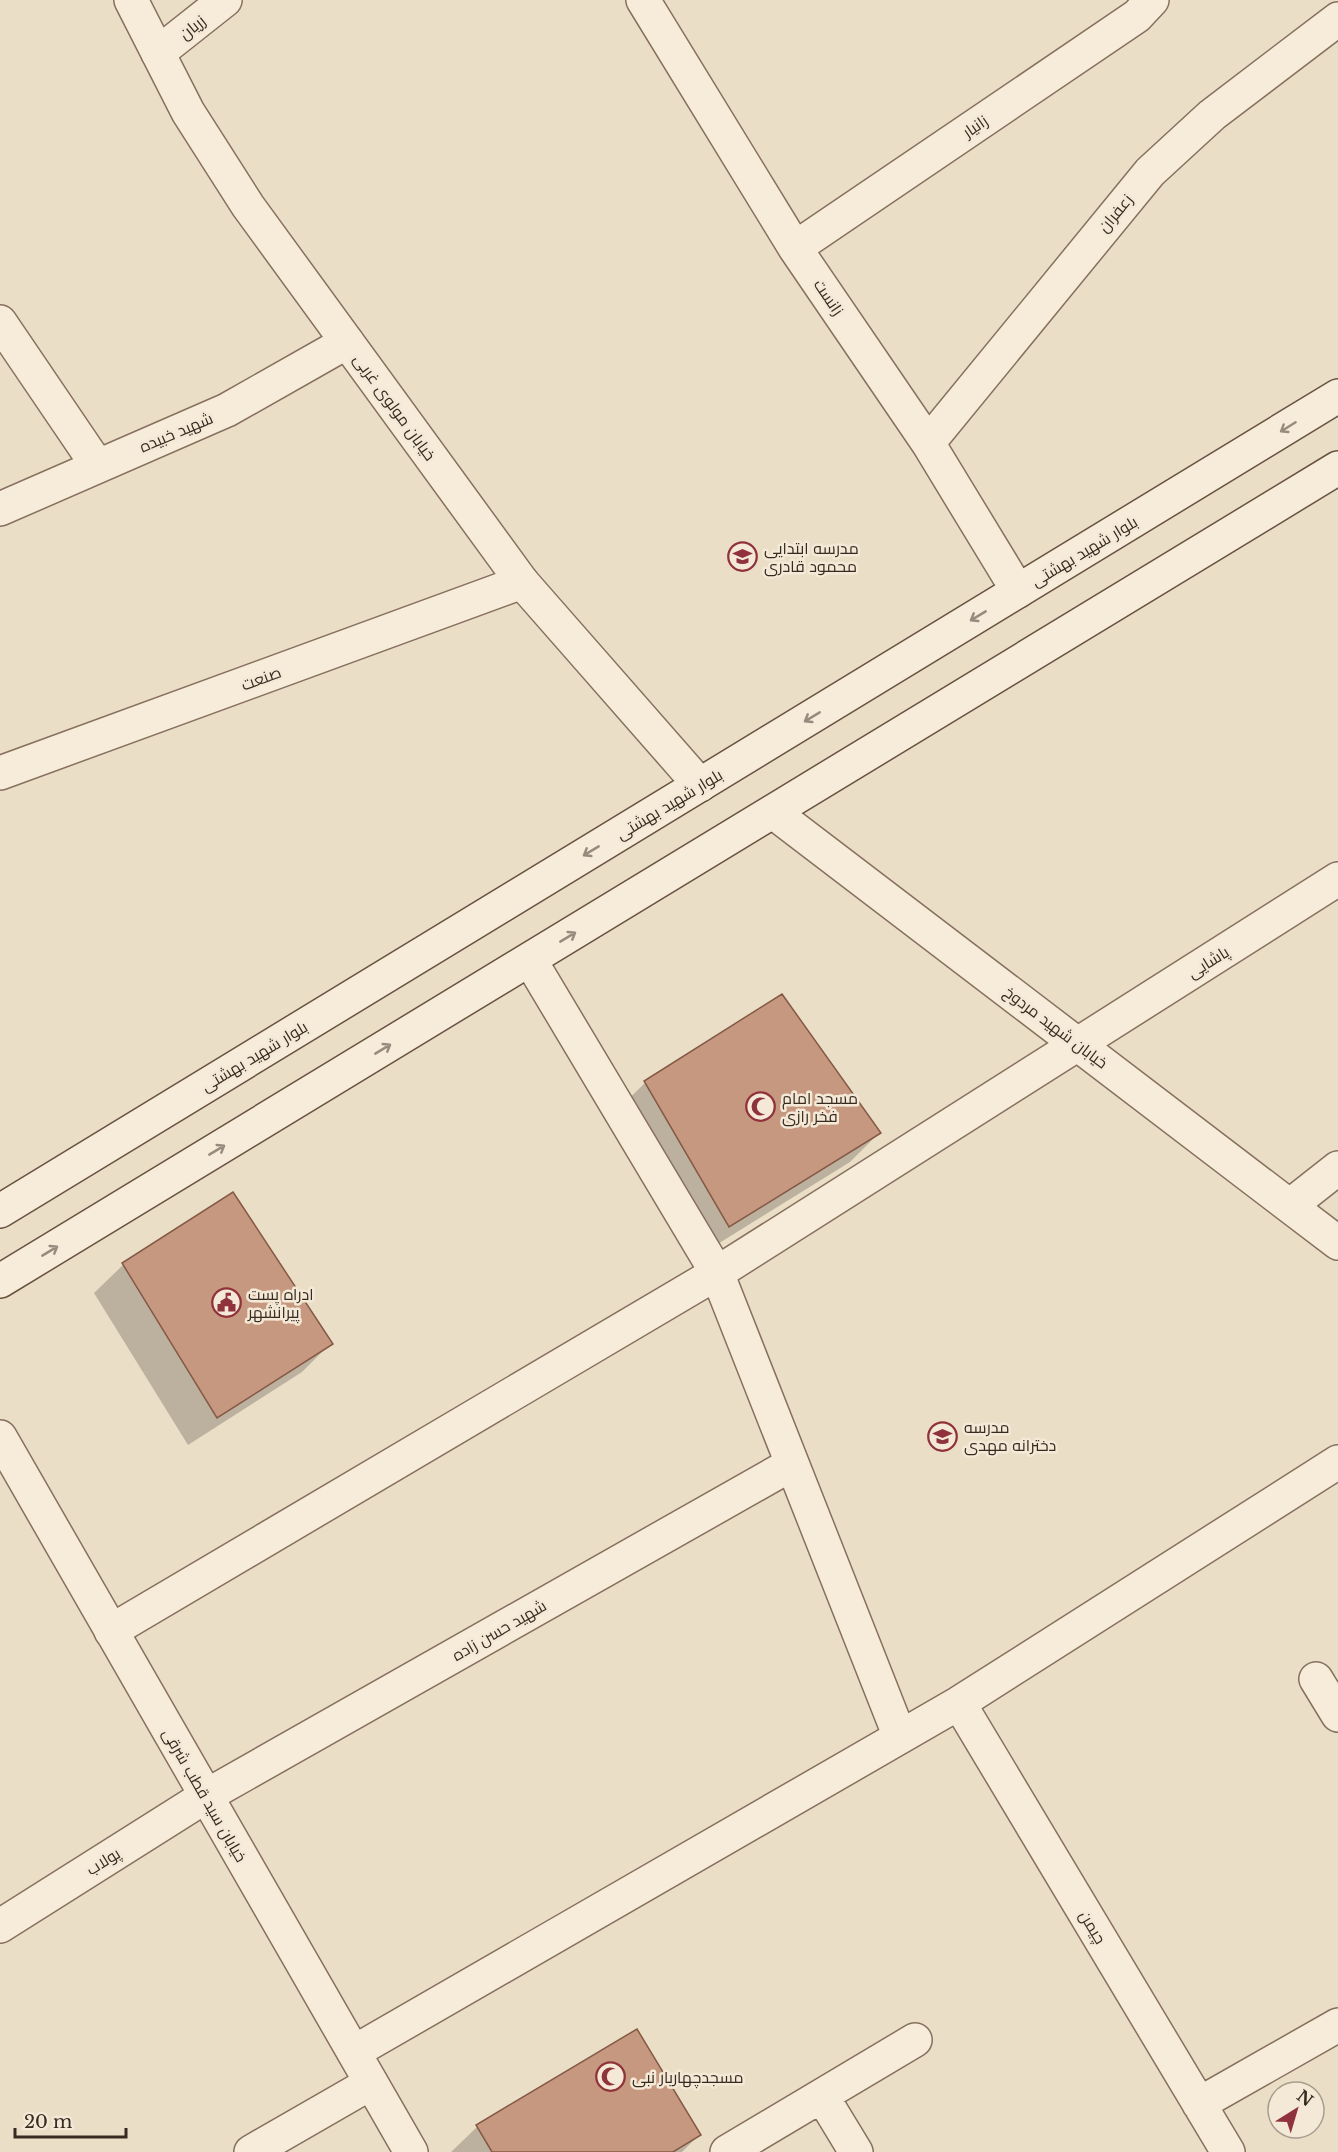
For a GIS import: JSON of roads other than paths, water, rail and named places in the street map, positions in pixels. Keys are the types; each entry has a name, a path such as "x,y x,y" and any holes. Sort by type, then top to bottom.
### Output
{"street":[{"name":"خیابان مولوی غربی","path":"131,0 188,112 248,206 522,582 610,686 700,785"},
{"name":"زریان","path":"158,53 225,0"},
{"name":"زانست","path":"643,0 795,248 928,443 1018,591"},
{"name":"زانیار","path":"795,248 1137,16 1152,0"},
{"name":"زعفران","path":"928,443 1150,172 1212,115 1333,15"},
{"path":"0,322 11,358 97,465"},
{"name":"شهید خبیده","path":"0,509 227,410 347,342"},
{"name":"بلوار شهید بهشتی","path":"0,1211 1338,396"},
{"path":"0,1281 1338,468"},
{"name":"صنعت","path":"0,773 522,582"},
{"name":"خیابان شهید مردوخ","path":"773,812 1338,1243"},
{"name":"پاشایی","path":"111,1631 717,1273 1338,879"},
{"path":"530,960 717,1273 900,1737"},
{"path":"1291,1205 1338,1168"},
{"name":"خیابان سید قطب شرقی","path":"0,1437 411,2152"},
{"path":"354,2052 959,1702 1338,1462"},
{"name":"شهید حسن زاده","path":"206,1796 792,1464"},
{"path":"1316,1678 1338,1715"},
{"name":"چیمن","path":"959,1702 1228,2152"},
{"name":"پولاب","path":"0,1926 206,1796"},
{"path":"1199,2104 1338,2025"},
{"path":"727,2152 915,2040"},
{"path":"251,2152 371,2083"},
{"path":"822,2096 856,2152"}],"place":[{"name":"مدرسه ابتدایى محمود قادرى","path":"743,557"},
{"name":"مسجد امام فخر رازی","path":"761,1107"},
{"name":"ادراه پست پیرانشهر","path":"227,1303"},
{"name":"مدرسه دخترانه مهدی","path":"943,1436"},
{"name":"مسجدچهاریار نبی","path":"611,2077"}]}
